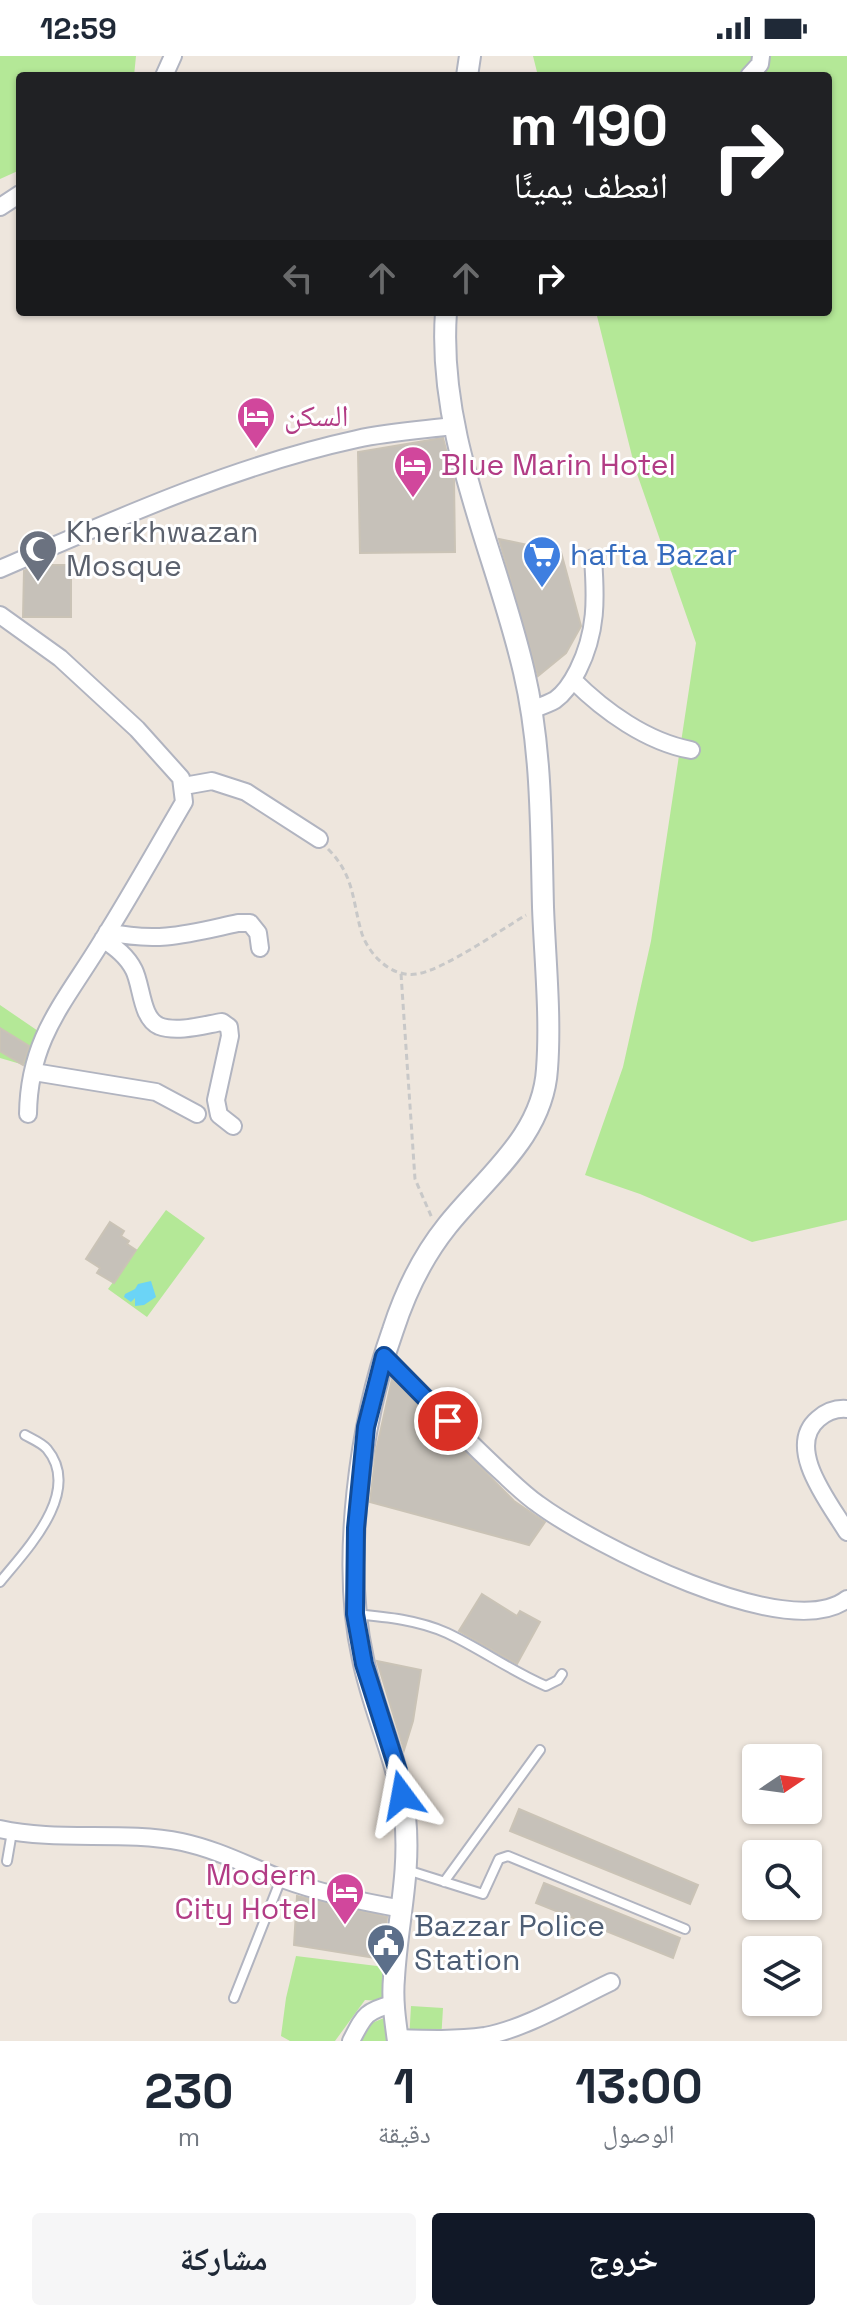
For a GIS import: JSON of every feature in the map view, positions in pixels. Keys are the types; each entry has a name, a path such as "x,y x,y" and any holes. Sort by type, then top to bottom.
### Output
{"street":[{"path":"446,316 446,361 454,426 524,670 531,710 540,810 547,1070 541,1106 529,1131 446,1228 416,1276 384,1356 366,1427 356,1528 355,1614 370,1689 398,1771 405,1820 407,1869 395,1956 393,2004 398,2040 487,2035 519,2024 611,1982"},
{"path":"0,569 207,483 257,466 359,439 454,426"},
{"path":"531,710 556,700 573,680 592,636 595,590 593,558"},
{"path":"0,615 60,658 112,705 177,772 184,786 184,802 46,1029 37,1049 28,1092 28,1114"},
{"path":"573,680 590,697 631,726 676,747 691,750"},
{"path":"184,786 212,781 246,792 319,839"},
{"path":"105,936 162,939 250,923 258,933 260,948"},
{"path":"105,936 135,971 149,1017 157,1026 174,1028 222,1022 229,1027 230,1036 216,1100 219,1115 233,1126"},
{"path":"34,1072 156,1092 197,1114"},
{"path":"384,1356 460,1435 536,1504 606,1546 710,1592 782,1609 830,1609 847,1599"},
{"path":"847,1409 839,1408 823,1414 812,1423 807,1440 807,1461 813,1478 847,1532"},
{"path":"6,1831 158,1838 208,1849 281,1879 343,1897 403,1909"},
{"path":"351,2041 372,2009 393,2004"}],"lane":[{"path":"0,1582 44,1525 54,1507 57,1493 58,1478 47,1449 25,1435"},
{"path":"355,1614 403,1619 444,1632 513,1672 546,1686 562,1674"},
{"path":"444,1882 540,1750"},
{"path":"6,1831 7,1861"},
{"path":"407,1869 483,1894 499,1859 508,1856 685,1929"},
{"path":"234,1998 281,1879"}],"path":[{"path":"319,839 342,862 355,899 362,934 372,954 401,974 434,969 543,905"},
{"path":"401,974 415,1179 430,1216 446,1228"}],"green space":[{"path":"0,56 136,56 134,72 16,72 16,172 0,179"},
{"path":"533,56 847,56 847,1220 752,1242 640,1194 585,1175 623,1067 651,941 696,643 635,468 597,316 832,316 832,72 537,72"},
{"path":"0,1005 41,1033 24,1065 0,1058"},
{"path":"166,1210 205,1238 147,1317 108,1289"},
{"path":"296,1956 385,1967 383,2001 365,2000 335,2041 290,2041 281,2036"},
{"path":"411,2006 443,2008 441,2041 409,2041"},
{"path":"391,2015 389,2041 361,2041 372,2023"}],"water":[{"path":"151,1281 156,1297 144,1305 135,1306 135,1298 131,1302 124,1297 138,1284"}],"building":[{"path":"443,438 454,480 455,552 360,553 358,452"},
{"name":"hafta Bazar","path":"499,539 561,552 581,626 566,653 538,676"},
{"path":"37,565 71,565 71,617 23,617 24,571"},
{"path":"0,1028 29,1046 23,1065 0,1051"},
{"path":"110,1222 124,1231 121,1236 136,1250 114,1283 97,1273 100,1268 86,1259"},
{"path":"392,1379 514,1501 545,1522 529,1545 370,1502 376,1451"},
{"path":"482,1594 517,1616 520,1611 540,1622 517,1664 459,1631"},
{"path":"377,1661 421,1670 413,1721 404,1750"},
{"path":"519,1809 698,1885 690,1904 510,1831"},
{"path":"544,1883 680,1938 673,1958 536,1903"},
{"path":"297,1896 387,1917 382,1959 294,1945"}],"place":[{"name":"السكن","path":"256,450"},
{"name":"Blue Marin Hotel","path":"413,499"},
{"name":"Kherkhwazan Mosque","path":"38,583"},
{"name":"hafta Bazar","path":"542,589"},
{"name":"Modern City Hotel","path":"345,1926"},
{"name":"Bazzar Police Station","path":"386,1977"}],"route":[{"path":"402,1795 398,1771 370,1689 355,1614 356,1528 366,1427 384,1356 448,1421"}]}
